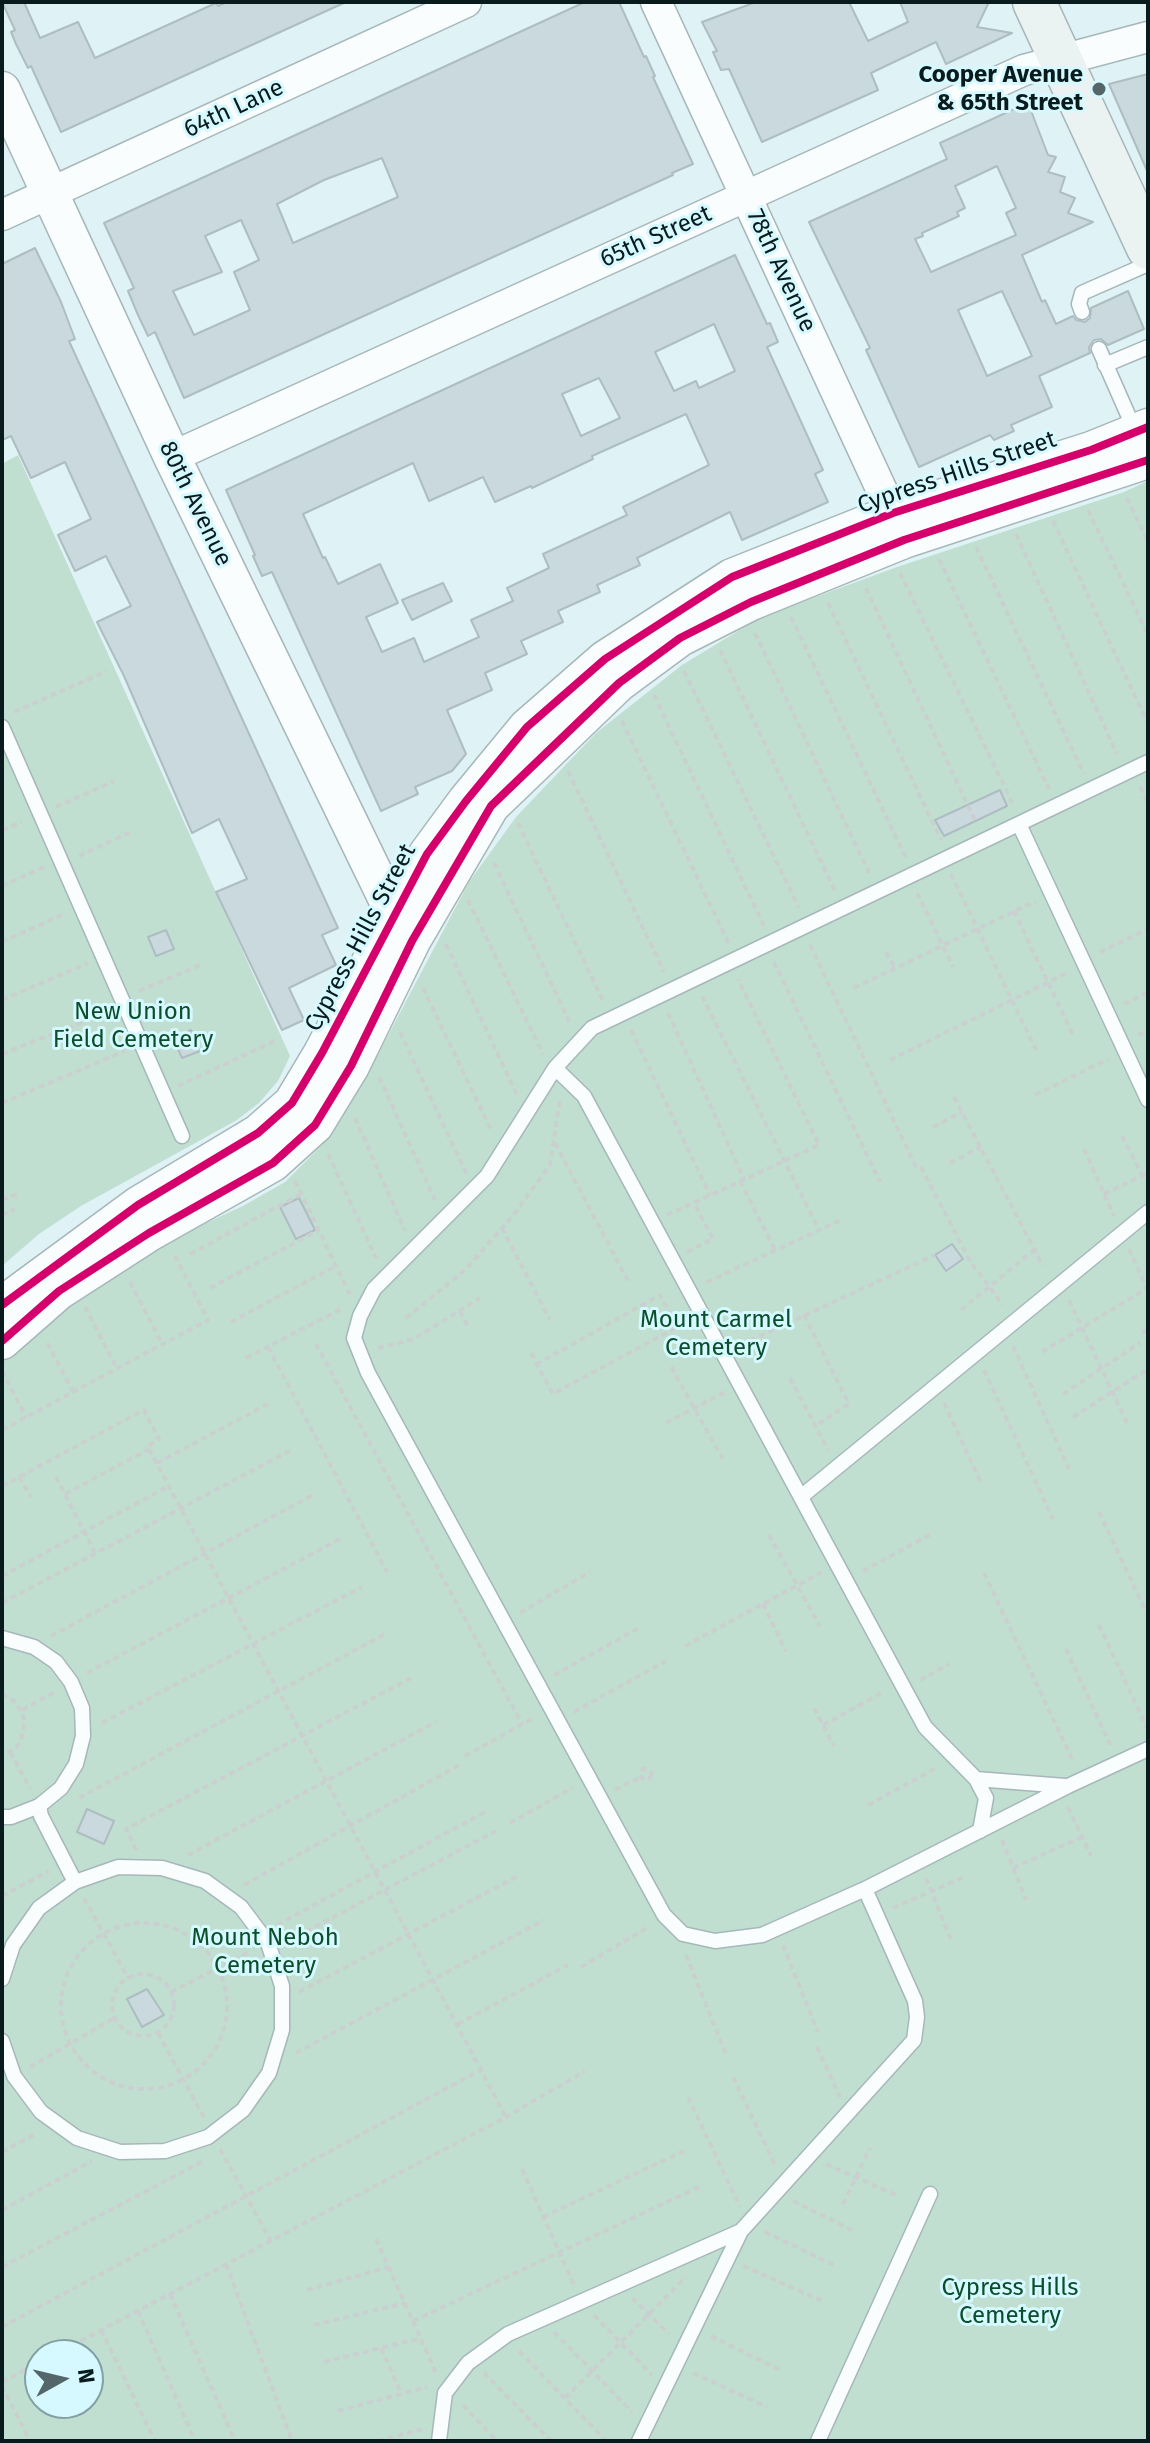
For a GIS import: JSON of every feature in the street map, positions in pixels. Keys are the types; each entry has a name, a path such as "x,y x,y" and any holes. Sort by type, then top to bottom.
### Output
{"main road":[{"path":"1034,2 1148,248"}],"street":[{"name":"64th Lane","path":"2,215 466,2"},
{"name":"78th Avenue","path":"656,2 908,543"},
{"name":"65th Street","path":"172,457 1024,70 1148,37"},
{"name":"80th Avenue","path":"2,90 172,457 394,914"},
{"name":"Cypress Hills Street","path":"2,1341 59,1291 149,1233 273,1163 315,1125 351,1066 412,941 491,806 619,683 680,638 751,602 908,543 1091,450 1144,440"},
{"name":"Cypress Hills Street","path":"2,1305 138,1205 258,1133 292,1103 322,1053 427,854 527,727 605,659 732,577 908,543"}],"lane":[{"path":"1082,312 1079,304 1082,293 1148,264"},
{"path":"1105,365 1148,347"},
{"path":"1099,349 1144,440"},
{"path":"2,727 182,1136"},
{"path":"1148,762 592,1028 526,1114 487,1176 374,1289 357,1310 354,1338 368,1373 600,1798 669,1920 683,1934 715,1941 762,1935 865,1889 1148,1749"},
{"path":"1021,823 1080,964 1107,1012 1148,1100"},
{"path":"557,1073 584,1096 847,1580 897,1689 925,1727 976,1779 986,1798 980,1831"},
{"path":"802,1496 1148,1212"},
{"path":"2,1638 34,1647 78,1678 83,1736 76,1764 61,1788 39,1806 11,1817 2,1817"},
{"path":"976,1779 1064,1788"},
{"path":"39,1806 41,1816 75,1882"},
{"path":"2,1979 13,1945 39,1908 75,1882 118,1867 162,1868 205,1881 241,1907 268,1943 282,1986 282,2030 269,2073 243,2110 214,2139 165,2151 120,2152 77,2138 41,2112 14,2076 2,2041"},
{"path":"639,2441 745,2228 914,2040 917,2017 915,2001 865,1889"},
{"path":"818,2441 930,2194"},
{"path":"439,2441 445,2389 472,2360 504,2336 745,2228"}],"path":[{"path":"1124,492 1148,542"},
{"path":"1086,504 1148,635"},
{"path":"1050,515 1148,724"},
{"path":"1013,528 1126,772"},
{"path":"974,541 1092,789"},
{"path":"908,543 1057,806"},
{"path":"908,543 1021,823"},
{"path":"862,579 984,841"},
{"path":"823,594 1037,1052"},
{"path":"786,607 953,967"},
{"path":"751,624 878,892"},
{"path":"717,644 843,909"},
{"path":"682,665 916,1167 922,1169 970,1261 989,1286 1010,1326 1069,1469"},
{"path":"2,717 107,671"},
{"path":"651,689 880,1182"},
{"path":"620,715 819,1145 653,1222"},
{"path":"565,765 667,993 742,1180 775,1250"},
{"path":"516,817 710,1195"},
{"path":"2,886 133,831"},
{"path":"490,853 579,1042"},
{"path":"406,1318 465,1270 502,1228 550,1165 554,1141 557,1073 464,891"},
{"path":"854,988 1041,898"},
{"path":"2,942 81,906"},
{"path":"1014,911 1073,1035"},
{"path":"890,1060 1148,929"},
{"path":"441,935 526,1114"},
{"path":"886,952 895,968"},
{"path":"2,1000 103,957"},
{"path":"2,1054 203,964"},
{"path":"419,979 501,1153"},
{"path":"694,980 819,1230"},
{"path":"1107,1012 1148,992"},
{"path":"395,1023 474,1189"},
{"path":"163,1093 277,1040"},
{"path":"2,1103 141,1044"},
{"path":"1035,1095 1125,1051"},
{"path":"373,1064 444,1220"},
{"path":"954,1097 1043,1266"},
{"path":"933,1127 962,1112"},
{"path":"355,1117 414,1251"},
{"path":"1104,1194 1145,1174 1122,1136"},
{"path":"554,1141 629,1283"},
{"path":"323,1144 386,1279"},
{"path":"950,1163 981,1147"},
{"path":"1042,1352 1148,1289 1084,1149"},
{"path":"246,1358 357,1310 292,1175"},
{"path":"2,1200 20,1193"},
{"path":"190,1254 301,1194"},
{"path":"673,1259 713,1239 694,1203"},
{"path":"2,1215 15,1209"},
{"path":"690,1290 843,1219"},
{"path":"502,1228 550,1320"},
{"path":"210,1288 319,1230"},
{"path":"2,1430 208,1320 169,1245"},
{"path":"961,1310 1034,1250"},
{"path":"724,1353 935,1255"},
{"path":"231,1322 336,1266"},
{"path":"130,1282 162,1344"},
{"path":"1061,1283 1129,1427"},
{"path":"531,1353 553,1394 677,1327 660,1295 537,1364"},
{"path":"80,1298 116,1367"},
{"path":"360,1352 414,1339 480,1298"},
{"path":"460,1311 469,1329"},
{"path":"804,1315 849,1404 815,1426"},
{"path":"1142,1332 1148,1330"},
{"path":"42,1334 74,1392"},
{"path":"1063,1394 1140,1343"},
{"path":"316,1344 522,1724"},
{"path":"268,1347 387,1572"},
{"path":"977,1353 1053,1519"},
{"path":"671,1367 723,1459"},
{"path":"1073,1417 1148,1369"},
{"path":"2,1371 26,1417"},
{"path":"790,1378 837,1467"},
{"path":"666,1423 741,1383"},
{"path":"936,1386 981,1483"},
{"path":"157,1463 268,1404"},
{"path":"2,1486 144,1410 159,1439 148,1446 149,1449 65,1494"},
{"path":"149,1449 506,2117"},
{"path":"2,1603 291,1450"},
{"path":"19,1477 31,1497"},
{"path":"56,1477 95,1553"},
{"path":"2,1576 169,1486"},
{"path":"49,1637 315,1494"},
{"path":"1099,1512 1148,1616"},
{"path":"847,1580 933,1533"},
{"path":"769,1535 820,1626"},
{"path":"22,1710 340,1539"},
{"path":"685,1646 838,1563"},
{"path":"504,1622 590,1572"},
{"path":"984,1573 1082,1780"},
{"path":"97,1726 362,1587"},
{"path":"763,1604 786,1651"},
{"path":"1099,1625 1148,1730"},
{"path":"537,1683 639,1628"},
{"path":"68,1803 387,1633"},
{"path":"1066,1649 1118,1763"},
{"path":"568,1715 666,1661"},
{"path":"823,1725 949,1664"},
{"path":"137,1852 126,1829 411,1678"},
{"path":"2,1694 16,1702 22,1710 25,1731 10,1752 2,1755"},
{"path":"465,1756 551,1708"},
{"path":"814,1708 834,1746"},
{"path":"194,1859 185,1857 436,1722"},
{"path":"10,1752 39,1806"},
{"path":"868,1805 931,1771 951,1753"},
{"path":"244,1885 459,1765"},
{"path":"600,1798 641,1777"},
{"path":"510,1823 577,1785"},
{"path":"1064,1788 1091,1856"},
{"path":"290,1952 276,1922 485,1812"},
{"path":"995,1823 1026,1900"},
{"path":"285,1942 496,1831"},
{"path":"1013,1868 1082,1837"},
{"path":"124,1853 148,1851"},
{"path":"919,1861 951,1940"},
{"path":"2,1896 54,1868"},
{"path":"296,1977 298,1993 520,1875"},
{"path":"877,1915 964,1877"},
{"path":"75,1882 128,1978"},
{"path":"295,2039 293,2054 544,1920"},
{"path":"581,1967 669,1920 727,2057"},
{"path":"134,1922 168,1926 198,1942 218,1968 224,1980 226,2022 211,2056 183,2080 165,2087 147,2089 111,2083 81,2061 70,2044 62,2023 61,2000 65,1978 76,1957 103,1933 134,1922"},
{"path":"776,1928 818,2032"},
{"path":"171,1992 268,1943"},
{"path":"457,2025 568,1965"},
{"path":"152,1975 162,1980 171,1992 175,2008 172,2018 158,2033 138,2036 120,2027 114,2018 112,1998 116,1989 128,1978 152,1975"},
{"path":"14,2076 114,2018"},
{"path":"158,2033 271,2241"},
{"path":"817,2047 848,2114"},
{"path":"2,2327 481,2070"},
{"path":"84,2339 506,2117 585,2071"},
{"path":"733,2077 780,2189 852,2230"},
{"path":"688,2097 745,2228 834,2265"},
{"path":"2,2152 38,2133"},
{"path":"843,2204 870,2148"},
{"path":"543,2217 688,2149"},
{"path":"2,2210 104,2155"},
{"path":"809,2157 898,2196"},
{"path":"2,2267 207,2159"},
{"path":"522,2169 581,2302 665,2388"},
{"path":"413,2321 703,2185"},
{"path":"376,2239 445,2389 497,2441"},
{"path":"728,2259 825,2302"},
{"path":"226,2264 292,2441"},
{"path":"307,2290 389,2267"},
{"path":"658,2268 702,2313"},
{"path":"565,2398 687,2277"},
{"path":"619,2285 684,2349"},
{"path":"170,2294 235,2441"},
{"path":"314,2325 405,2303"},
{"path":"138,2311 195,2441"},
{"path":"541,2319 646,2426"},
{"path":"694,2327 780,2370"},
{"path":"101,2330 155,2441"},
{"path":"504,2336 606,2441"},
{"path":"324,2362 421,2338"},
{"path":"381,2348 402,2394"},
{"path":"472,2360 551,2441"},
{"path":"676,2365 767,2407"},
{"path":"24,2371 2,2384 30,2441"},
{"path":"338,2411 402,2394 445,2389"},
{"path":"378,2441 441,2425"}],"green space":[{"name":"New Union Field Cemetery","path":"18,455 290,1056 278,1081 259,1103 237,1120 81,1206 39,1234 2,1266 2,464"},
{"name":"Mount Carmel Cemetery","path":"1148,481 1148,2441 2,2441 2,1362 98,1285 171,1239 243,1206 285,1182 323,1144 365,1079 469,882 516,817 596,733 682,665 761,617 897,567 1124,492"}],"building":[{"path":"2,2 24,2 40,38 78,22 95,58 216,3 218,6 227,2 346,2 61,132 31,66 28,68 16,44 11,32 15,30"},
{"path":"585,2 619,2 693,164 184,398 155,332 148,336 138,315 128,291 134,288 104,223","holes":["382,158 398,197 293,243 277,204 324,180","241,220 259,260 234,272 250,310 194,335 173,291 222,272 205,236"]},
{"path":"756,2 849,2 868,41 908,22 900,2 989,2 977,27 1012,33 946,64 936,42 871,73 878,90 762,142 729,69 721,70 713,52 717,51 702,22"},
{"path":"1148,74 1148,173 1109,84"},
{"path":"1023,105 1030,108 1048,155 1056,157 1048,172 1065,177 1060,192 1075,198 1068,213 1093,222 1022,255 1042,302 1045,300 1056,324 1073,316 1085,322 1090,318 1091,308 1128,291 1144,329 1108,345 1101,339 1094,340 1089,347 1090,353 1039,376 1052,407 1011,425 1014,431 994,440 990,435 919,467 866,350 870,348 809,222 947,159 940,143","holes":["997,166 1016,208 1006,213 1016,235 931,272 915,239 959,216 957,212 965,208 955,186","1002,291 1032,356 987,376 958,310"]},
{"path":"35,248 75,339 69,341 338,928 322,935 336,965 289,988 304,1020 282,1030 216,892 247,879 219,819 192,833 124,676 97,622 131,606 106,556 75,571 58,535 91,519 65,462 31,478 11,436 2,440 2,264"},
{"path":"735,255 778,342 767,347 823,470 815,474 828,502 742,540 730,512 637,558 640,565 597,585 600,592 558,611 563,622 521,641 527,654 485,673 492,690 447,710 466,754 452,771 415,787 418,794 381,811 272,572 262,576 226,490","holes":["714,324 735,371 699,388 696,381 674,391 655,352","599,378 620,418 581,436 562,394","686,414 709,465 623,507 627,515 543,554 549,568 507,588 513,601 471,620 479,637 424,662 414,638 382,652 366,617 398,603 380,564 338,584 303,514 413,463 429,501 483,477 495,502 532,488 593,459 592,456"]},
{"path":"443,583 452,601 412,620 402,600"},
{"path":"1000,790 1007,806 944,836 935,820"},
{"path":"166,930 174,949 156,956 148,937"},
{"path":"191,1030 200,1051 182,1058 173,1038"},
{"path":"299,1198 315,1230 296,1239 280,1207"},
{"path":"952,1244 963,1259 946,1271 935,1255"},
{"path":"87,1809 114,1821 104,1844 77,1832"},
{"path":"147,1989 164,2015 142,2027 127,1999"}],"cycle path":[{"path":"2,1305 138,1205 258,1133 292,1103 322,1053 427,854 527,727 605,659 732,577 893,513 1091,450 1148,427"},
{"path":"2,1341 59,1291 149,1233 273,1163 315,1125 351,1066 412,941 491,806 619,683 680,638 751,602 904,540 1148,460"}],"place":[{"name":"Cooper Avenue & 65th Street","path":"1099,89"}],"park label":[{"name":"Mount Neboh Cemetery","path":"265,1952"},
{"name":"Cypress Hills Cemetery","path":"1010,2302"}]}
